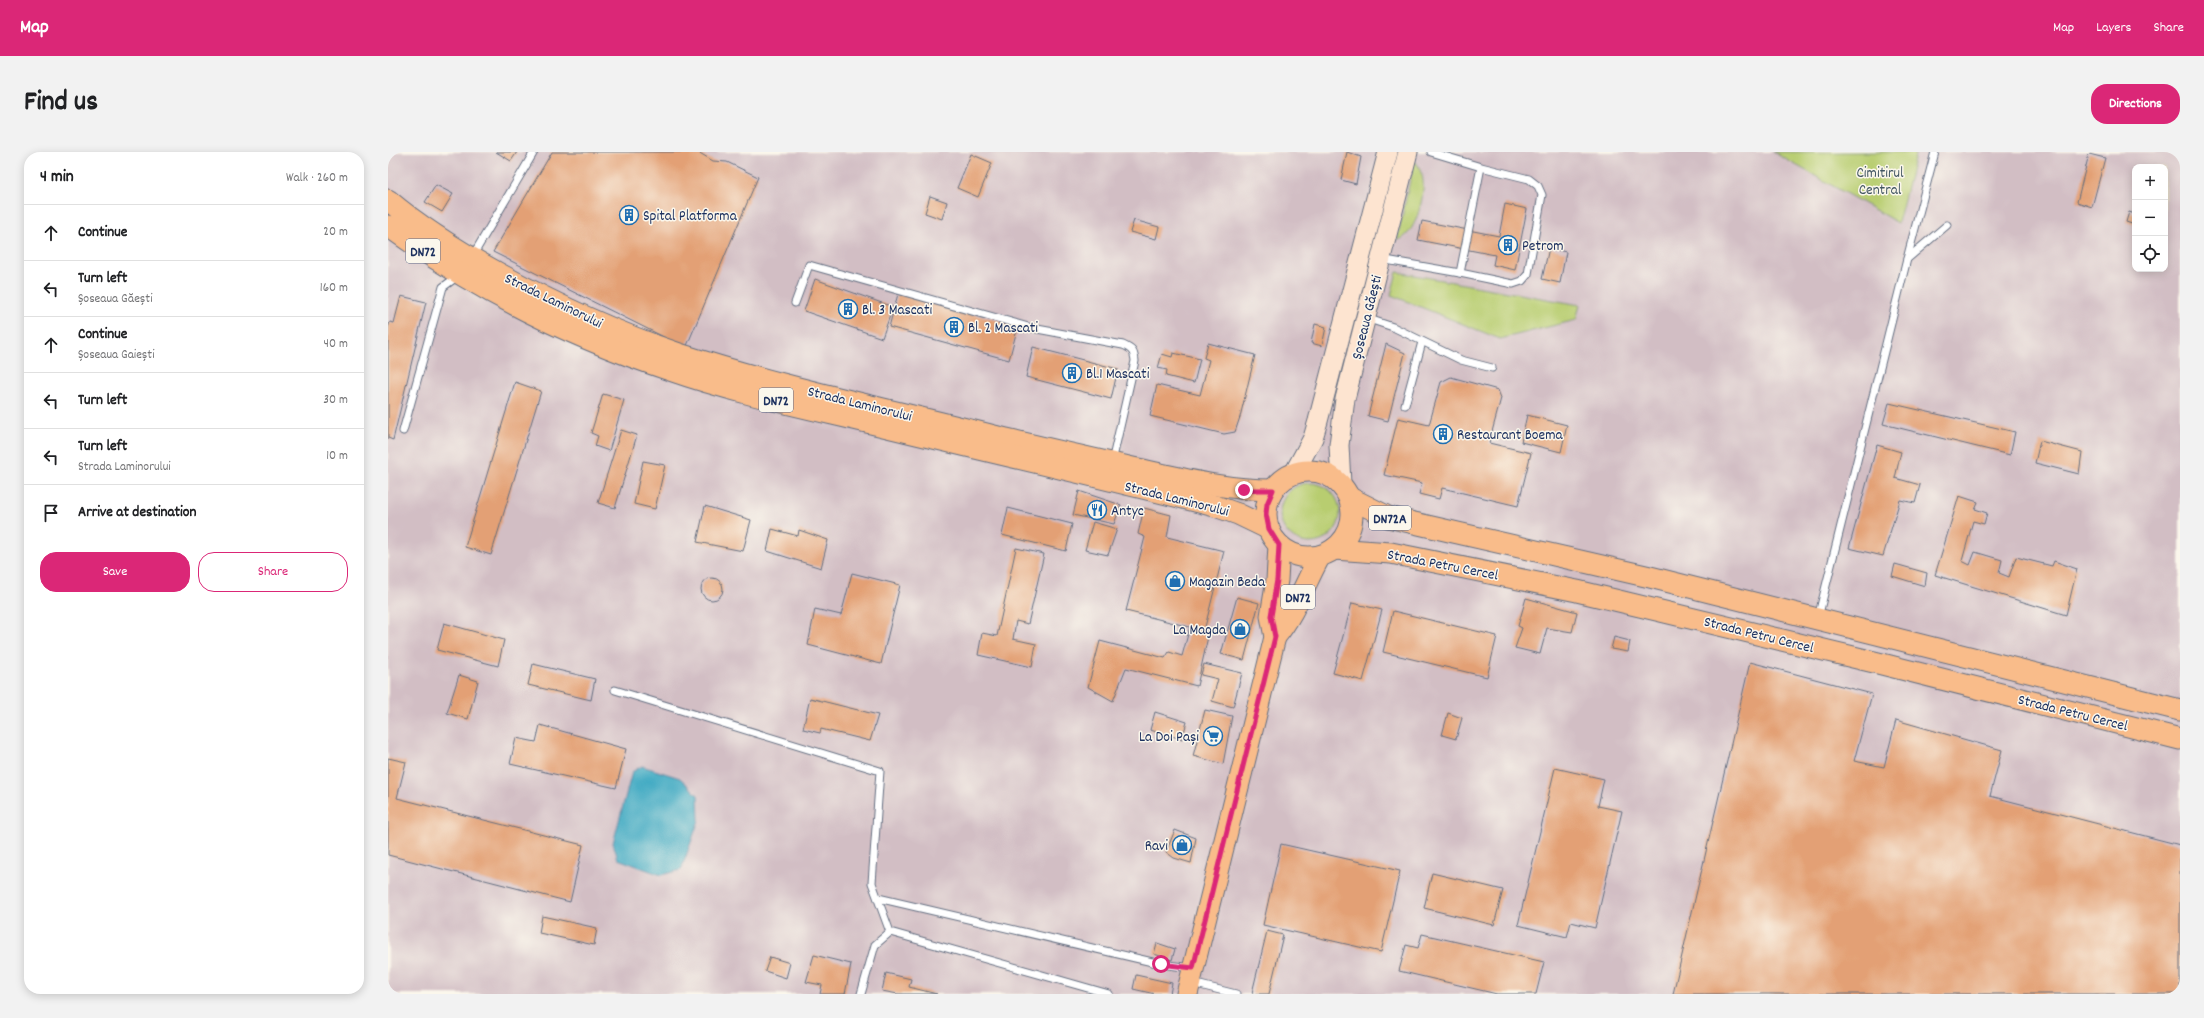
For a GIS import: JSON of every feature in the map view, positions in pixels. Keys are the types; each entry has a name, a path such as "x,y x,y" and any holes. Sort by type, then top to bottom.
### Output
{"main road":[{"name":"Șoseaua Găești","path":"1294,473 1313,438 1388,152"},
{"name":"Șoseaua Găești","path":"1346,491 1339,445 1341,418 1408,152"},
{"name":"Strada Laminorului","path":"388,200 431,232 465,266"},
{"name":"Strada Laminorului","path":"388,226 465,266 526,310 584,338 672,371 757,395 1110,472 1244,490 1273,490"},
{"path":"1362,254 1380,259"},
{"name":"DN72","path":"1190,982 1275,637 1288,620 1302,588 1327,553 1345,539 1352,525 1353,509 1346,491 1321,472 1306,470 1294,473 1282,479 1273,490 1266,507 1274,537 1277,580 1271,616 1275,637"},
{"name":"Strada Laminorului","path":"1110,472 1228,510 1274,537"},
{"name":"Strada Petru Cercel","path":"1346,491 1388,517 1650,577 2180,710"},
{"name":"DN72","path":"1274,537 1298,556 1327,553"},
{"name":"Strada Petru Cercel","path":"1327,553 1379,551 1419,558 1686,616 2180,739"}],"lane":[{"path":"403,431 443,287 465,266 534,152"},
{"path":"1380,259 1513,284 1522,282 1528,274 1542,195 1538,186 1529,178 1481,168 1431,152"},
{"path":"1818,618 1906,259 1934,152"},
{"path":"1460,273 1481,168"},
{"path":"1906,259 1946,225"},
{"path":"795,303 809,265 1032,328 1122,345 1131,349 1134,354 1134,361 1110,472"},
{"path":"1365,318 1393,327 1461,360 1492,368"},
{"path":"1405,405 1422,342"},
{"path":"615,690 880,771 872,882 890,932"},
{"path":"878,898 1161,964 1190,982 1236,994"},
{"path":"861,994 875,945 890,932"},
{"path":"890,932 1109,994"}],"shaded area":[{"path":"388,152 2180,152 2180,994 388,994"}],"green space":[{"name":"Cimitirul Central","path":"1773,152 1916,152 1898,223"},
{"path":"1414,162 1417,163 1423,179 1420,206 1418,215 1409,232 1403,238 1397,240"},
{"path":"1397,272 1580,305 1576,320 1500,339 1391,295"},
{"path":"1304,483 1316,483 1332,491 1338,501 1340,513 1338,525 1332,535 1316,543 1304,543 1288,535 1280,519 1280,507 1288,491"}],"water":[{"path":"642,766 680,778 698,795 699,820 681,870 661,875 618,859 613,843 632,772"}],"building":[{"path":"496,152 517,152 511,161"},
{"name":"Spital Platforma","path":"552,152 698,152 713,161 727,162 758,177 686,348 493,252"},
{"path":"1347,152 1361,157 1356,184 1341,180"},
{"path":"971,154 992,163 978,197 957,188"},
{"path":"2089,154 2105,158 2092,207 2077,202"},
{"path":"436,185 453,194 442,212 425,202"},
{"path":"930,196 947,202 942,219 925,213"},
{"path":"1505,204 1527,209 1515,270 1493,265 1495,255 1418,240 1422,221 1499,236"},
{"path":"2129,212 2132,213 2132,224 2126,222"},
{"path":"1134,220 1159,227 1156,239 1130,232"},
{"path":"1549,248 1566,252 1560,283 1542,279"},
{"name":"Bl. 3 Mascati","path":"815,279 893,307 882,338 804,311"},
{"name":"Bl. 2 Mascati","path":"898,294 1018,326 1009,360 889,327"},
{"path":"401,296 426,302 393,440 388,438 388,328 390,322 394,323"},
{"path":"1315,324 1326,327 1322,346 1311,343"},
{"path":"1208,343 1255,355 1235,432 1224,434 1150,416 1157,385 1200,395 1209,360 1204,358"},
{"path":"1386,344 1405,353 1388,421 1368,416"},
{"name":"Bl.1 Mascati","path":"1033,347 1118,369 1111,399 1026,377"},
{"path":"1173,353 1200,359 1194,383 1166,376 1167,370 1158,368 1162,354 1172,357"},
{"name":"Restaurant Boema","path":"1451,377 1498,390 1501,398 1489,443 1531,453 1518,506 1442,488 1439,499 1419,494 1422,483 1384,475 1398,418 1429,425 1441,382"},
{"path":"515,382 541,391 491,555 465,547"},
{"path":"603,394 624,400 609,451 595,446 598,436 591,433"},
{"path":"1889,403 2015,432 2010,455 1883,424"},
{"path":"1527,415 1567,425 1561,452 1521,442"},
{"path":"621,430 637,435 615,508 598,503"},
{"path":"2040,441 2082,452 2079,474 2035,463"},
{"path":"1877,445 1901,452 1895,478 1920,485 1915,503 1900,500 1883,556 1849,548"},
{"path":"643,461 665,465 655,509 634,504"},
{"name":"Antyc","path":"1079,491 1121,505 1114,524 1073,515"},
{"path":"1959,496 1978,502 1975,509 1987,513 1984,524 1973,521 1962,561 1970,565 1975,552 2002,560 1999,573 2009,577 2016,557 2052,566 2054,561 2077,569 2066,615 1935,575"},
{"path":"705,506 751,520 743,551 697,542"},
{"path":"1008,508 1072,524 1066,551 1002,535"},
{"path":"1144,508 1171,515 1167,537 1224,551 1204,631 1209,632 1197,686 1126,668 1113,701 1088,687 1100,641 1165,658 1169,652 1182,656 1190,627 1126,611 1145,537 1138,534"},
{"path":"1093,522 1117,529 1108,555 1085,550"},
{"path":"772,529 798,536 799,530 828,540 821,568 767,551"},
{"path":"1016,548 1044,554 1028,624 1016,621 1013,639 1036,644 1032,667 978,655 982,633 997,636"},
{"path":"1895,564 1927,573 1925,586 1892,576"},
{"path":"852,573 900,585 881,664 808,645 815,609 841,615"},
{"path":"712,578 720,581 723,589 720,597 712,600 704,597 701,589 704,581"},
{"name":"La Magda","path":"1237,597 1259,603 1244,660 1221,654"},
{"path":"1526,598 1577,612 1572,632 1547,628 1540,654 1515,648 1522,628 1518,626"},
{"path":"1352,603 1382,610 1363,681 1333,673"},
{"path":"1393,611 1497,636 1487,677 1383,652"},
{"path":"444,623 504,640 498,666 437,650"},
{"path":"1614,637 1630,641 1628,652 1611,649"},
{"path":"1750,662 1872,694 1854,761 1884,767 1896,720 2002,750 1990,796 2180,845 2180,994 1673,994"},
{"path":"533,664 595,679 591,700 528,685"},
{"path":"1204,664 1242,673 1233,707 1212,701 1218,679 1201,675"},
{"path":"459,675 478,681 468,719 447,713"},
{"path":"810,698 878,715 870,741 821,729 820,733 803,729"},
{"name":"La Doi Pași","path":"1205,710 1232,716 1223,764 1193,756"},
{"path":"1155,712 1187,722 1182,739 1150,730"},
{"path":"1448,713 1462,718 1456,739 1442,735"},
{"path":"540,725 626,749 616,788 510,764 516,738 536,742"},
{"path":"388,758 406,762 397,798 583,845 570,902 388,855"},
{"path":"1555,768 1604,779 1598,806 1622,811 1595,928 1571,922 1567,937 1518,925"},
{"name":"Ravi","path":"1175,830 1196,838 1191,863 1174,858 1166,852"},
{"path":"1281,844 1400,871 1381,952 1263,925"},
{"path":"1432,873 1503,890 1494,925 1424,908"},
{"path":"542,916 597,928 594,945 539,933"},
{"path":"1267,931 1283,935 1269,994 1256,994 1252,993"},
{"path":"1422,934 1544,962 1536,994 1497,994 1399,971 1406,945 1418,948"},
{"path":"1157,943 1175,949 1172,960 1154,954"},
{"path":"814,955 851,964 845,994 820,994 822,985 806,982"},
{"path":"770,957 790,963 786,978 765,971"},
{"path":"886,973 911,979 909,987 937,994 898,994 882,991"},
{"path":"1136,975 1172,983 1170,994 1155,994 1133,989"}],"place":[{"name":"Spital Platforma","path":"629,215"},
{"name":"Petrom","path":"1508,245"},
{"name":"Bl. 3 Mascati","path":"848,309"},
{"name":"Bl. 2 Mascati","path":"954,327"},
{"name":"Bl.1 Mascati","path":"1072,373"},
{"name":"Restaurant Boema","path":"1443,434"},
{"name":"Antyc","path":"1097,510"},
{"name":"Magazin Beda","path":"1175,581"},
{"name":"La Magda","path":"1240,629"},
{"name":"La Doi Pași","path":"1213,736"},
{"name":"Ravi","path":"1182,845"}],"route":[{"path":"1161,964 1193,968 1275,637 1271,616 1277,580 1279,545 1270,533 1266,514 1269,496 1273,490 1244,490"}]}
